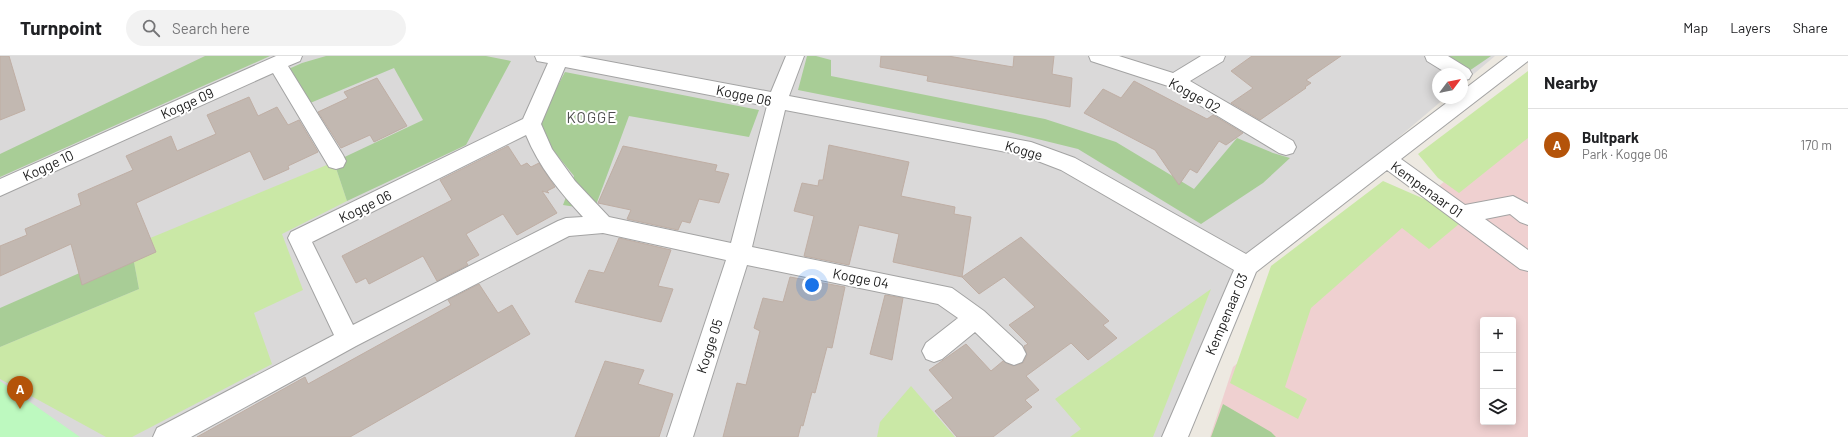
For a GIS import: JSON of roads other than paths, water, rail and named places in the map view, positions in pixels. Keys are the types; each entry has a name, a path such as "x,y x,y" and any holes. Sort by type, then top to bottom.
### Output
{"street":[{"path":"778,100 795,56"},
{"name":"Kogge 02","path":"1098,56 1175,81 1286,147"},
{"path":"1175,81 1216,56"},
{"path":"1434,56 1453,68"},
{"name":"Kempenaar 01","path":"1521,56 1386,159 1528,262"},
{"name":"Kogge 06","path":"348,339 299,238 531,124 551,58 778,100 739,254"},
{"name":"Kogge 09","path":"97,143 285,59 336,161"},
{"path":"1468,78 1481,87"},
{"name":"Kogge","path":"778,100 1024,148 1068,164 1247,266"},
{"path":"531,124 543,153 568,187 603,224"},
{"name":"Kogge 10","path":"0,188 97,143"},
{"name":"Kempenaar 03","path":"1175,437 1198,379 1247,266 1386,159"},
{"path":"1462,214 1513,206 1528,216"},
{"path":"166,437 348,339 566,227 603,224 739,254"},
{"name":"Kogge 04","path":"739,254 944,295 976,318 1014,354"},
{"name":"Kogge 05","path":"680,437 739,254"},
{"path":"934,351 976,318"}],"place":[{"name":"Bultpark","path":"20,409"}],"district":[{"name":"KOGGE","path":"592,117"}]}
